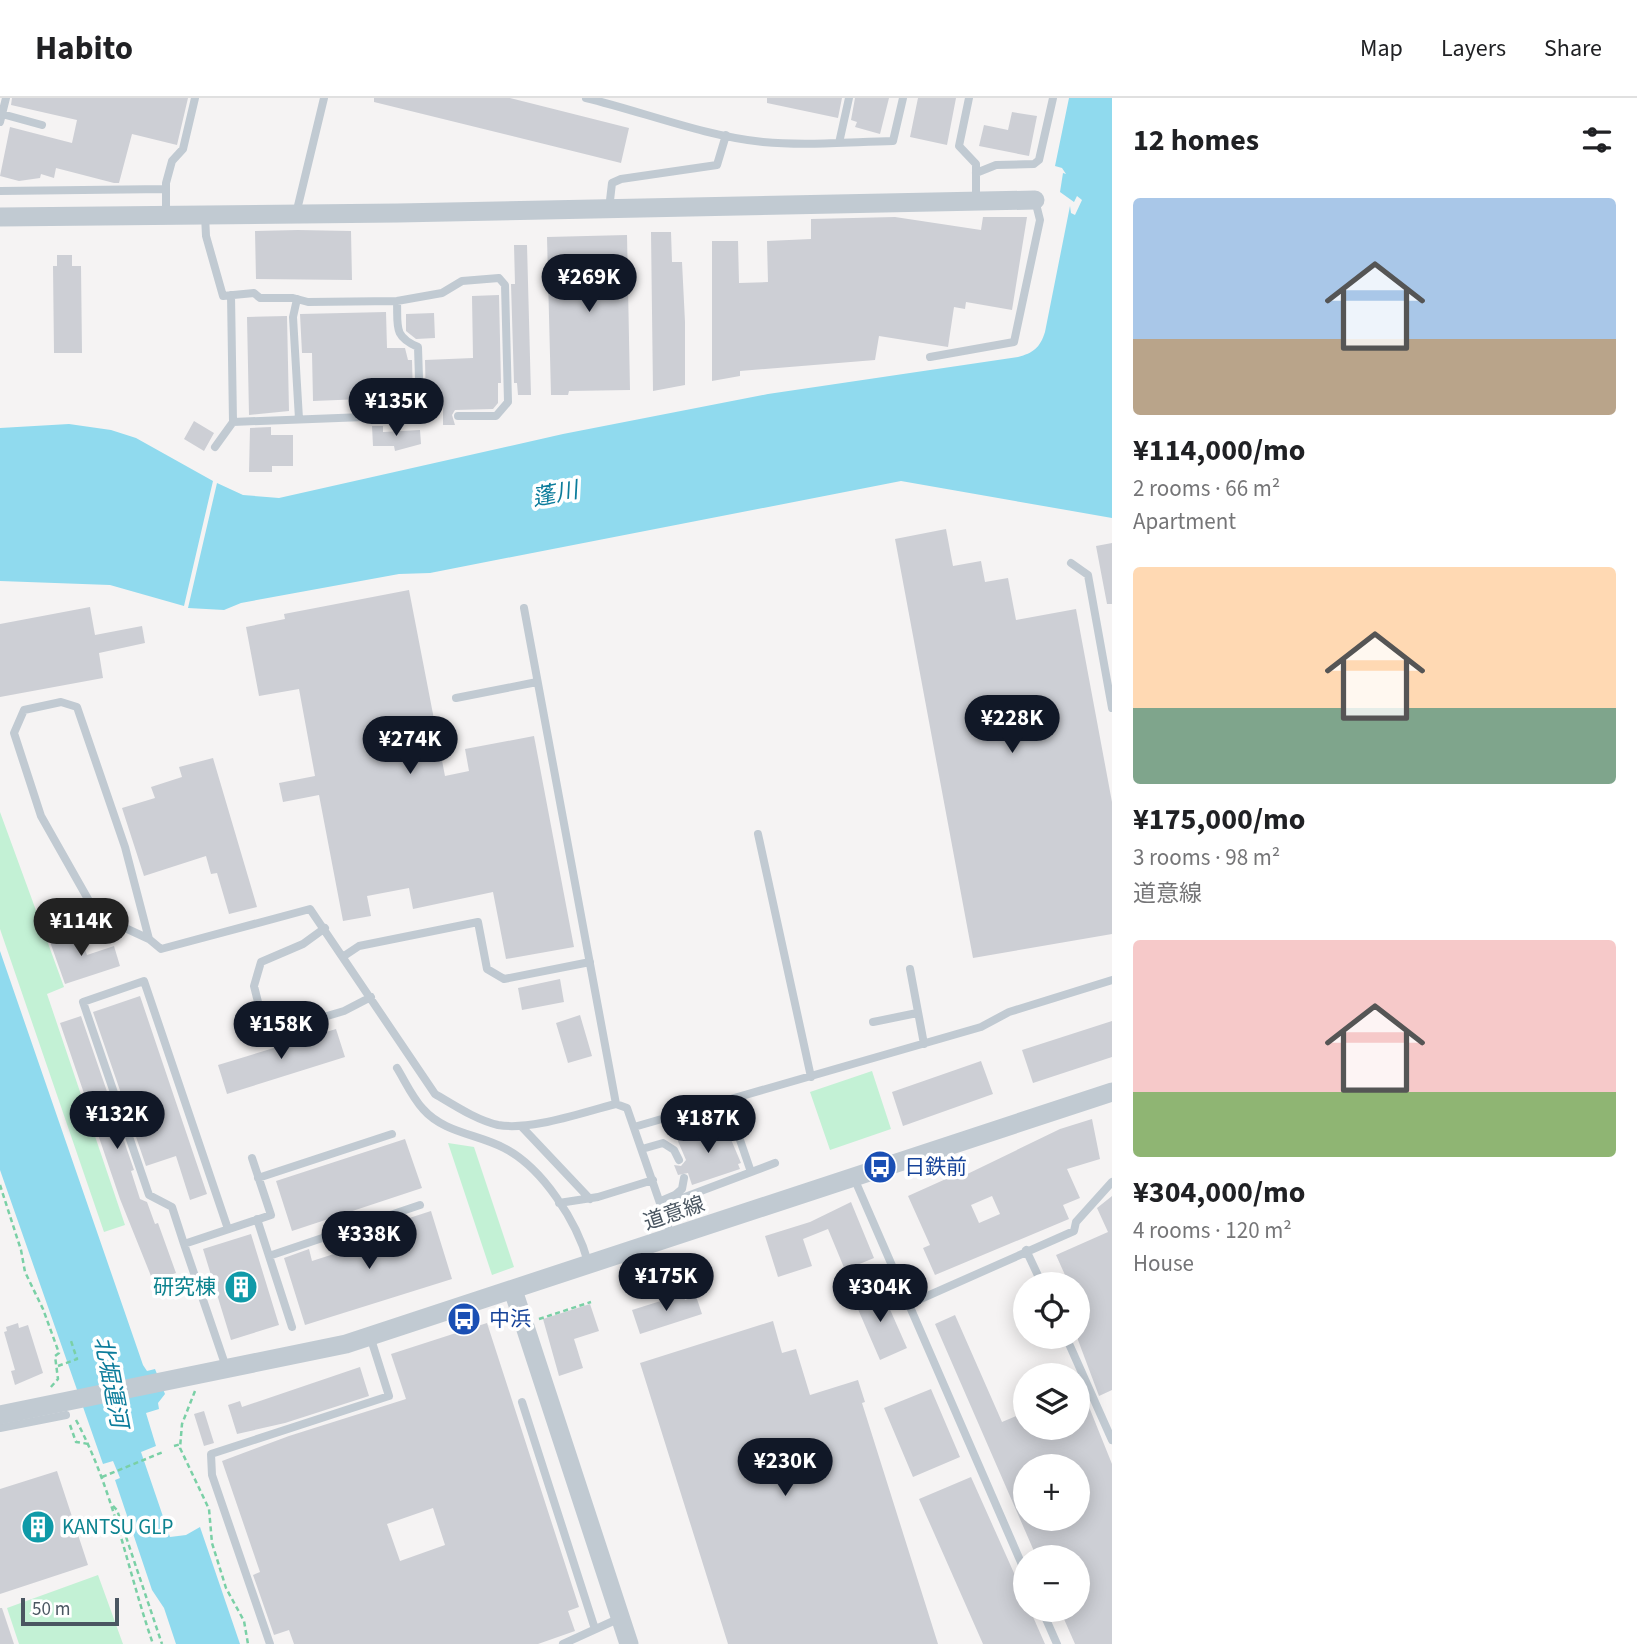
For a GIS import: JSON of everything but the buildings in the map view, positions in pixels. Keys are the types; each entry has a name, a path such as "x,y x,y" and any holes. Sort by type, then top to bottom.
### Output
{"street":[{"path":"0,217 1035,200"},
{"name":"道意線","path":"70,1409 166,1382 326,1349 370,1336 1112,1092"},
{"path":"513,1290 629,1644"},
{"path":"0,1415 70,1409"}],"lane":[{"path":"6,98 1,118 42,125"},
{"path":"166,215 166,189 172,161 183,149 195,98"},
{"path":"296,214 324,98"},
{"path":"586,98 622,102 726,135 763,142 892,141 903,98"},
{"path":"839,142 849,98"},
{"path":"969,98 959,146 976,164 976,202"},
{"path":"976,173 996,165 1034,164 1039,160 1053,98"},
{"path":"609,209 612,183 621,178 717,165 726,135"},
{"path":"0,191 166,189"},
{"path":"930,357 1014,342 1040,220 1035,200"},
{"path":"205,215 206,236 223,296 254,293 260,298 308,302 397,301 442,293 462,281 499,278 505,285 508,402 496,416 458,416"},
{"path":"215,447 233,422 231,295"},
{"path":"297,299 293,317 299,419"},
{"path":"233,422 416,415 420,411 418,347 403,340 398,334 397,301"},
{"path":"1071,563 1088,575 1112,708"},
{"path":"524,608 616,1104"},
{"path":"456,698 537,682"},
{"path":"149,939 125,847 77,707 61,702 24,710 14,733 41,816 97,915 149,939 162,949 304,909 314,911 435,1094 462,1110 497,1125 521,1126 616,1104 627,1108 672,1238"},
{"path":"758,834 811,1077"},
{"path":"344,956 359,947 478,922 487,969 504,979 590,962"},
{"path":"325,928 303,944 261,962 254,986 265,1034 345,1012 371,997"},
{"path":"910,969 924,1044"},
{"path":"634,1127 981,1027 1009,1012 1112,980"},
{"path":"227,1370 172,1208 149,1195 83,1002 144,981 228,1229"},
{"path":"873,1022 917,1013"},
{"path":"397,1068 423,1110 449,1128 506,1148 545,1182 582,1238 589,1265"},
{"path":"727,1102 751,1172"},
{"path":"521,1126 590,1199"},
{"path":"258,1178 392,1134"},
{"path":"642,1149 663,1143 674,1150 678,1160"},
{"path":"184,1244 271,1215 252,1158"},
{"path":"675,1195 677,1200 775,1163"},
{"path":"853,1176 1013,1545"},
{"path":"661,1200 682,1189 684,1178"},
{"path":"559,1203 590,1199 653,1180"},
{"path":"907,1305 1074,1231 1076,1222 1112,1182"},
{"path":"269,1256 421,1205"},
{"path":"257,1219 292,1327"},
{"path":"1026,1250 1036,1272"},
{"path":"270,1644 212,1475 211,1454 389,1396 370,1336"},
{"path":"1071,1349 1112,1440"},
{"path":"522,1402 595,1629"},
{"path":"0,1428 70,1409"},
{"path":"562,1644 621,1618"},
{"path":"1047,1622 1057,1644"}],"path":[{"path":"0,1185 21,1250 24,1272 43,1309 59,1353 55,1356 62,1382"},
{"path":"533,1321 590,1302"},
{"path":"57,1366 77,1359 71,1341"},
{"path":"46,1390 58,1379 59,1372"},
{"path":"201,1375 182,1424 181,1444 209,1509 212,1543 226,1588 244,1620 248,1644"},
{"path":"70,1409 76,1442 89,1444"},
{"path":"70,1409 89,1444 102,1477 135,1580 140,1609 153,1644"},
{"path":"174,1446 181,1444"},
{"path":"102,1477 163,1452"},
{"path":"111,1504 117,1510 162,1644"}],"green space":[{"path":"0,812 64,987 47,994 125,1225 104,1232 0,929"},
{"path":"872,1071 891,1129 830,1150 810,1092"},
{"path":"448,1143 474,1147 514,1267 492,1275"},
{"path":"98,1575 123,1644 19,1644 7,1608"}],"water":[{"name":"蓬川","path":"1069,98 1112,98 1112,518 901,481 430,573 399,574 241,603 224,610 188,608 217,483 243,495 279,498 563,434 768,394 1018,357 1032,352 1045,332 1070,206 1071,213 1075,215 1082,200 1077,196 1074,202 1060,192 1063,173 1066,174 1062,168 1055,166"},
{"path":"69,424 111,430 136,438 213,481 184,606 110,585 0,581 0,428"},
{"name":"北堀運河","path":"0,951 143,1365 147,1371 155,1369 165,1394 158,1403 159,1409 146,1413 156,1446 141,1452 170,1537 186,1535 200,1527 240,1644 176,1644 164,1608 152,1590 115,1480 120,1478 113,1461 103,1464 0,1170"}],"place":[{"name":"日鉄前","path":"880,1167"},
{"name":"研究棟","path":"241,1287"},
{"name":"中浜","path":"464,1319"},
{"name":"KANTSU GLP","path":"38,1527"}]}
